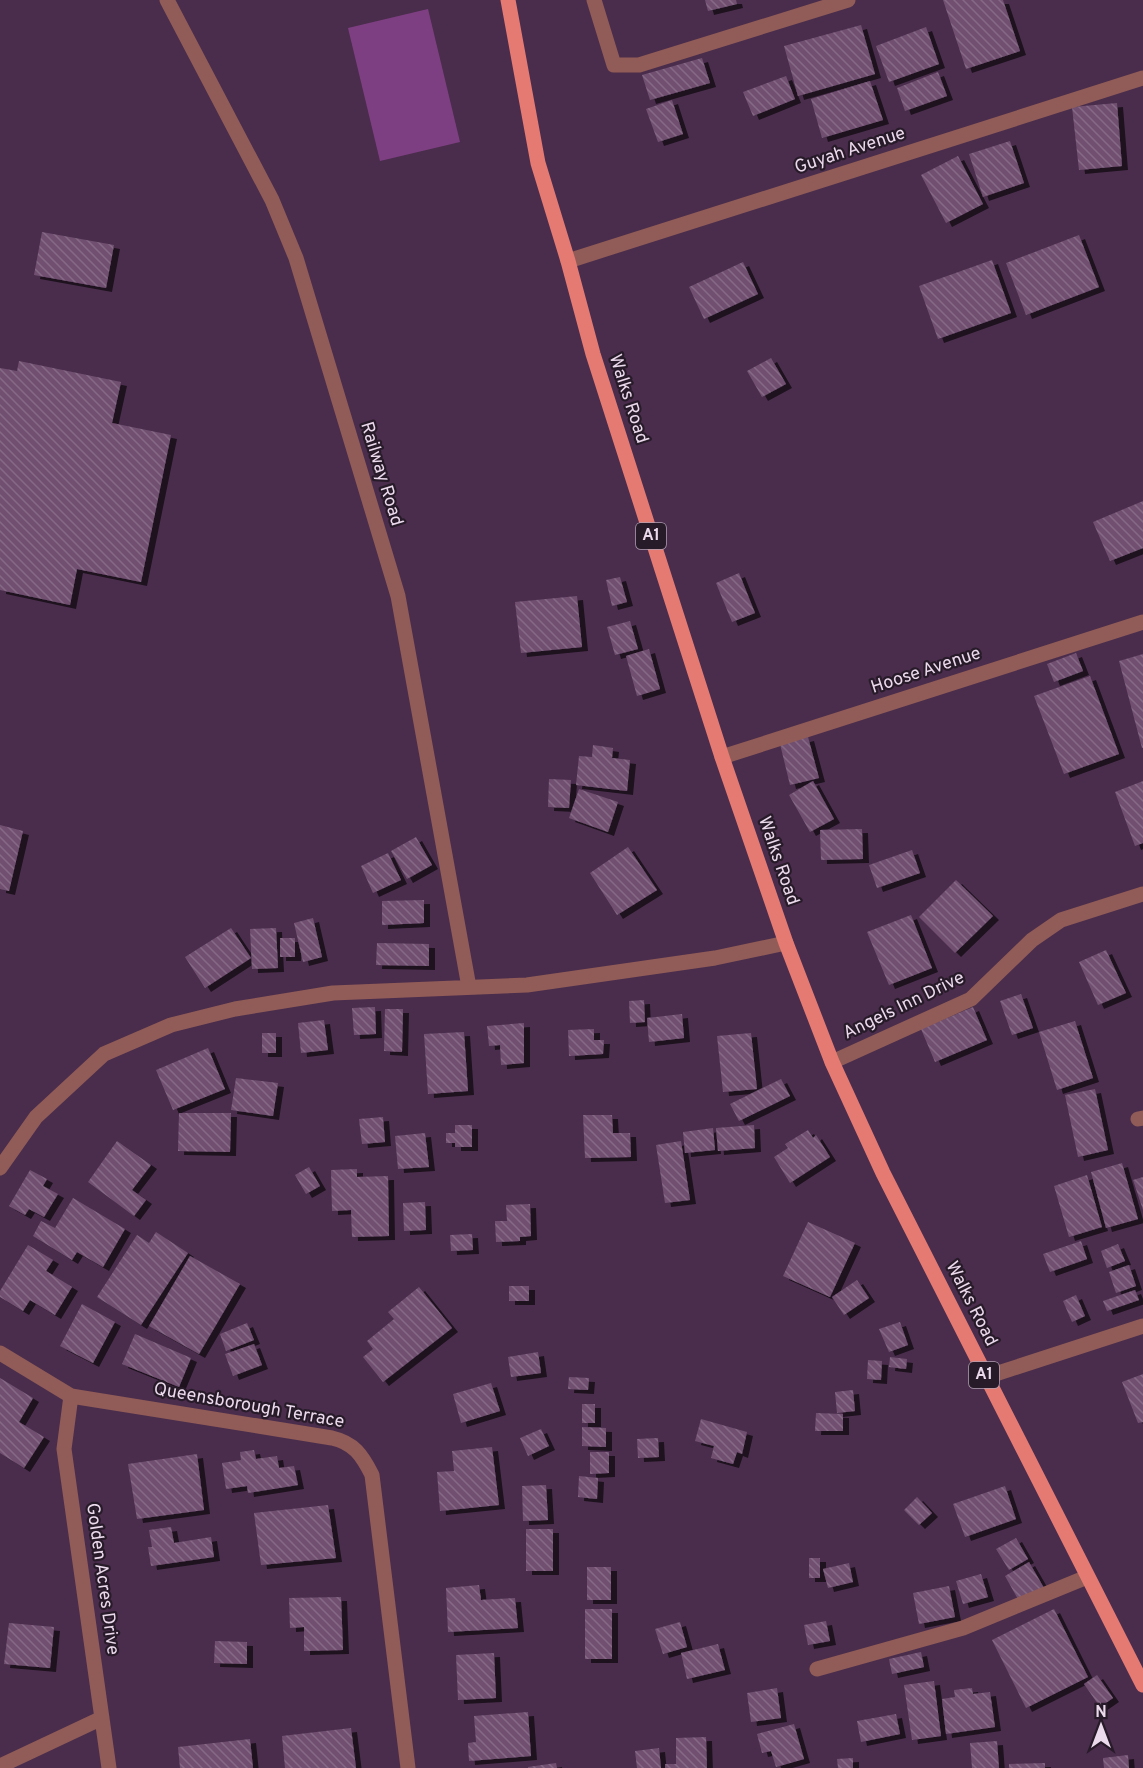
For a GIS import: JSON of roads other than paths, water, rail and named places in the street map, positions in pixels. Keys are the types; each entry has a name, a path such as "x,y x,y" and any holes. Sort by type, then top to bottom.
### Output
{"main road":[{"name":"Walks Road","path":"508,0 537,163 568,261 593,354 722,757 786,943 832,1062 883,1173 1143,1685"}],"street":[{"name":"Railway Road","path":"167,0 272,200 299,269 398,596 469,987"},
{"path":"594,0 614,65 639,65 849,0"},
{"name":"Guyah Avenue","path":"568,261 1143,78"},
{"name":"Hoose Avenue","path":"722,757 1143,622"},
{"name":"Angels Inn Drive","path":"832,1062 972,999 1032,940 1061,920 1143,894"},
{"path":"0,1168 36,1117 104,1054 171,1025 235,1009 333,993 527,985 715,958 786,943"},
{"path":"986,1377 1143,1326"},
{"name":"Queensborough Terrace","path":"0,1353 71,1396 332,1438 346,1441 361,1454 372,1475 408,1768"},
{"name":"Golden Acres Drive","path":"71,1396 64,1449 109,1768"},
{"path":"817,1669 963,1628 1087,1577"},
{"path":"0,1766 102,1718"}]}
